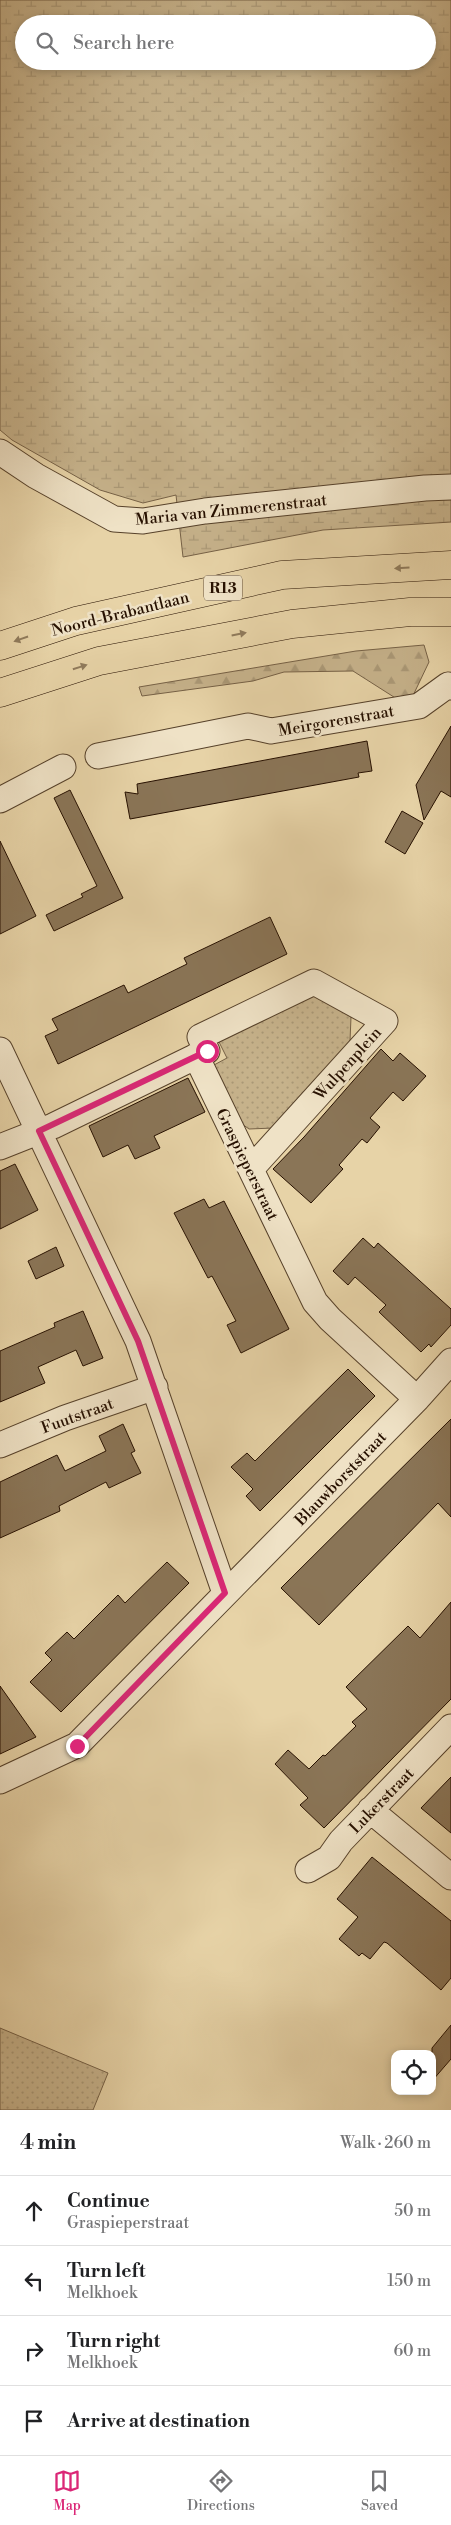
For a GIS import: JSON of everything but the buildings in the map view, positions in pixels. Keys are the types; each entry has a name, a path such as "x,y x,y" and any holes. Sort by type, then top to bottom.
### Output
{"main road":[{"name":"Noord-Brabantlaan","path":"0,646 76,621 282,575 451,565"},
{"path":"0,693 99,660 292,624 410,612 451,612"}],"street":[{"name":"Maria van Zimmerenstraat","path":"0,452 36,476 114,519 143,521 224,509 425,488 451,487"},
{"name":"Meirgorenstraat","path":"98,756 248,726 271,731 419,706 448,685 451,687"},
{"path":"0,800 63,767"},
{"name":"Wulpenplein","path":"196,1056 207,1051 200,1037 314,982 385,1021 250,1169"},
{"path":"0,1050 138,1341 225,1593"},
{"path":"0,1146 39,1131 196,1056"},
{"name":"Graspieperstraat","path":"196,1056 315,1302 330,1319 417,1399"},
{"name":"Blauwborststraat","path":"0,1781 77,1746 417,1399 451,1360"},
{"name":"Fuutstraat","path":"0,1445 65,1418 155,1387"},
{"name":"Lukerstraat","path":"308,1870 329,1858 370,1810 451,1727"},
{"path":"370,1810 451,1877"}],"green space":[{"path":"0,0 451,0 451,522 323,530 183,557 176,495 143,503 100,490 12,440 0,430"},
{"path":"424,645 429,662 408,706 353,671 284,672 253,681 142,696 139,687 356,651"},
{"path":"311,993 346,1008 351,1017 350,1041 347,1051 274,1128 249,1129 242,1124 214,1065 227,1058 217,1038"},
{"path":"0,2028 108,2073 93,2110 0,2110"}],"route":[{"path":"77,1746 225,1593 138,1341 39,1131 53,1126 207,1051"}]}
